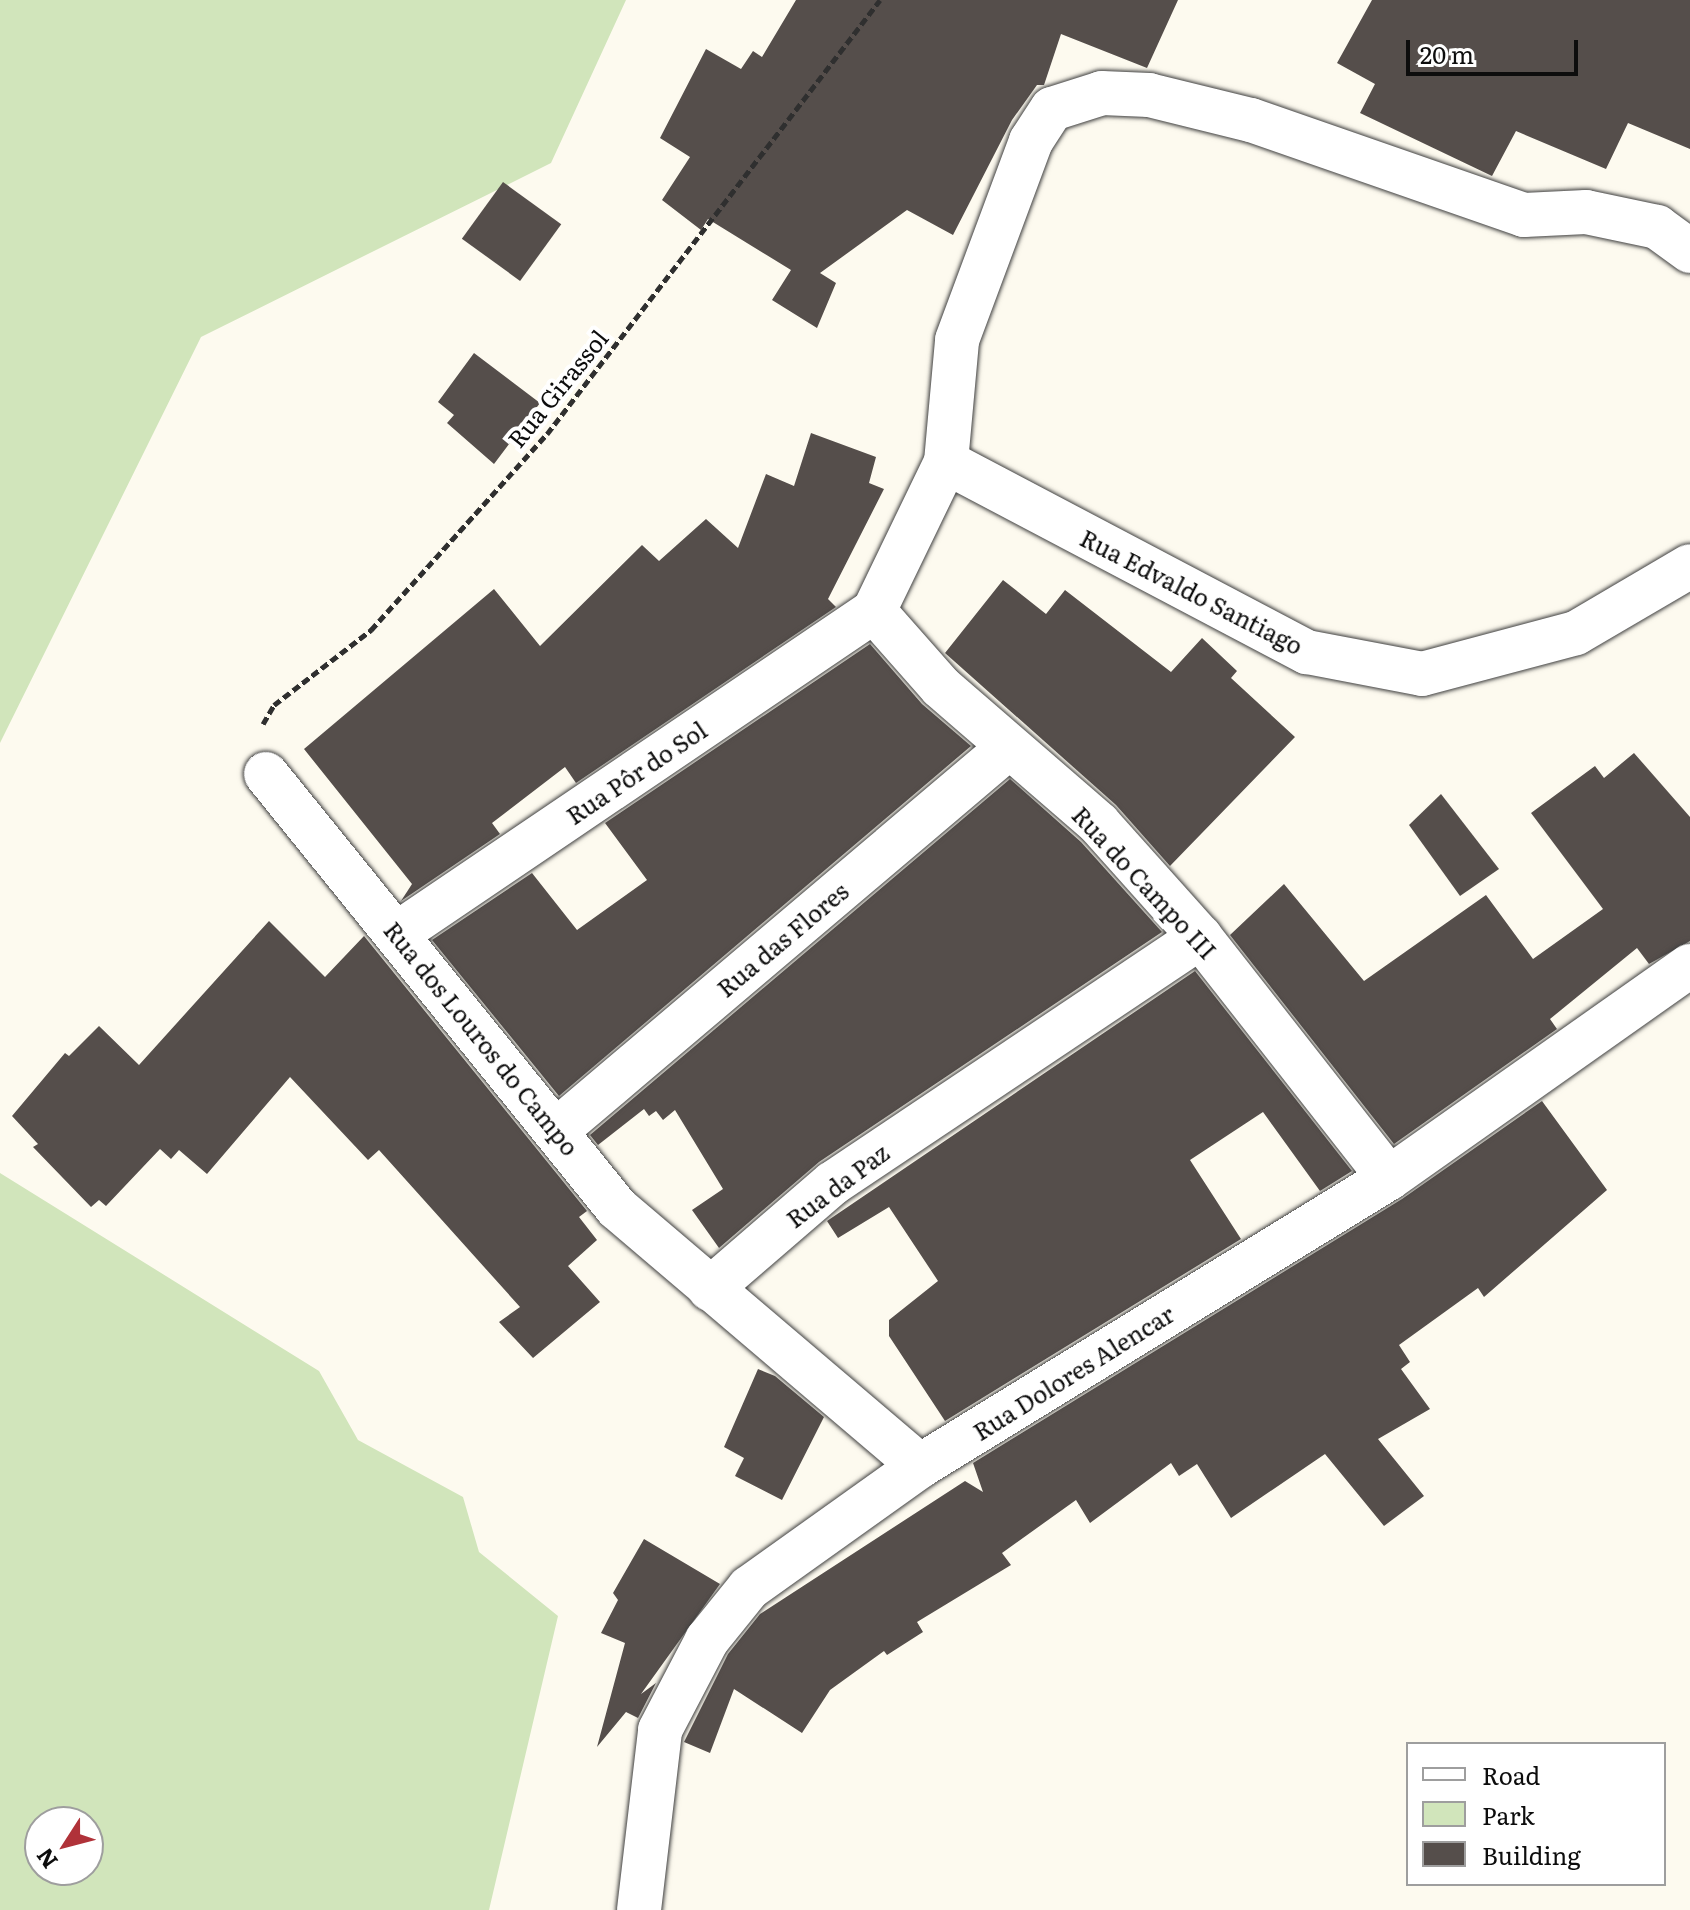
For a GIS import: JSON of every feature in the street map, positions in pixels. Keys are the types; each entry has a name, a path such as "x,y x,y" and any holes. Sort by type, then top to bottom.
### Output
{"street":[{"path":"874,611 946,462 957,340 1031,141 1052,109 1102,93 1149,95 1251,120 1524,215 1586,212 1657,227 1690,251"},
{"name":"Rua Edvaldo Santiago","path":"946,462 1307,652 1422,674 1576,633 1690,566"},
{"name":"Rua do Campo III","path":"874,611 941,687 1099,824 1200,937 1389,1178"},
{"name":"Rua Pôr do Sol","path":"398,933 874,611"},
{"name":"Rua das Flores","path":"557,1130 1008,748"},
{"name":"Rua dos Louros do Campo","path":"266,774 398,933 617,1208 710,1289"},
{"name":"Rua da Paz","path":"710,1289 833,1183 1200,937"},
{"name":"Rua Dolores Alencar","path":"639,1910 660,1730 707,1640 749,1588 920,1466 1389,1178 1690,966"},
{"path":"710,1289 920,1466"}],"path":[{"name":"Rua Girassol","path":"266,774 257,763 257,735 274,705 371,630 547,434 880,0"}],"green space":[{"path":"0,0 626,0 551,163 201,337 0,743"},
{"path":"0,1173 319,1371 358,1440 463,1497 479,1552 558,1616 489,1910 0,1910"}],"building":[{"path":"796,0 1178,0 1147,68 1061,34 1044,85 1037,85 1012,120 953,235 907,210 820,273 836,283 817,328 772,300 791,270 708,219 701,230 662,200 690,157 660,138 706,49 741,69 753,51 762,57"},
{"path":"1372,0 1690,0 1690,149 1628,123 1606,169 1516,131 1492,176 1360,113 1375,84 1337,63"},
{"path":"503,182 561,224 520,281 462,239"},
{"path":"474,353 540,403 494,464 447,423 454,415 438,402"},
{"path":"811,433 876,457 869,483 884,489 828,599 836,607 576,783 565,767 492,823 500,834 401,901 412,884 304,749 494,589 540,646 642,545 659,561 706,519 738,548 766,474 794,486"},
{"path":"1003,580 1046,614 1065,590 1171,672 1202,638 1237,671 1231,678 1295,737 1170,866 1116,805 945,653"},
{"path":"870,644 922,704 971,746 559,1096 432,940 532,873 577,930 647,880 605,823"},
{"path":"1634,753 1690,817 1690,941 1649,964 1637,948 1550,1019 1557,1029 1394,1144 1230,935 1284,884 1364,981 1486,895 1533,959 1603,909 1531,813 1595,766 1604,778"},
{"path":"1010,779 1081,842 1162,932 819,1162 719,1248 692,1210 723,1189 675,1110 663,1120 656,1111 649,1116 644,1109 598,1145 590,1135"},
{"path":"1441,794 1499,869 1460,896 1409,825"},
{"path":"269,921 325,977 364,936 587,1211 579,1217 597,1240 568,1266 600,1302 533,1358 499,1322 520,1307 379,1150 368,1160 290,1077 207,1174 179,1150 171,1159 160,1149 106,1206 99,1200 91,1207 33,1147 38,1144 12,1116 65,1053 69,1056 99,1026 139,1065"},
{"path":"1195,971 1352,1171 1320,1191 1263,1112 1190,1160 1241,1239 945,1421 889,1336 889,1320 938,1281 889,1207 838,1238 827,1221"},
{"path":"1542,1101 1607,1190 1484,1297 1478,1288 1399,1345 1410,1362 1401,1369 1430,1409 1378,1439 1424,1496 1384,1526 1325,1454 1231,1518 1197,1464 1179,1476 1171,1463 1090,1523 1076,1500 1002,1553 1011,1565 917,1622 923,1632 887,1655 884,1651 830,1690 802,1733 734,1689 710,1753 684,1742 728,1654 760,1614 965,1481 983,1492 973,1463 1402,1199"},
{"path":"758,1369 775,1376 824,1417 782,1500 735,1476 744,1458 724,1447"},
{"path":"644,1539 720,1584 641,1694 656,1683 638,1718 626,1712 597,1747 625,1643 601,1633 618,1600 613,1593"}]}
